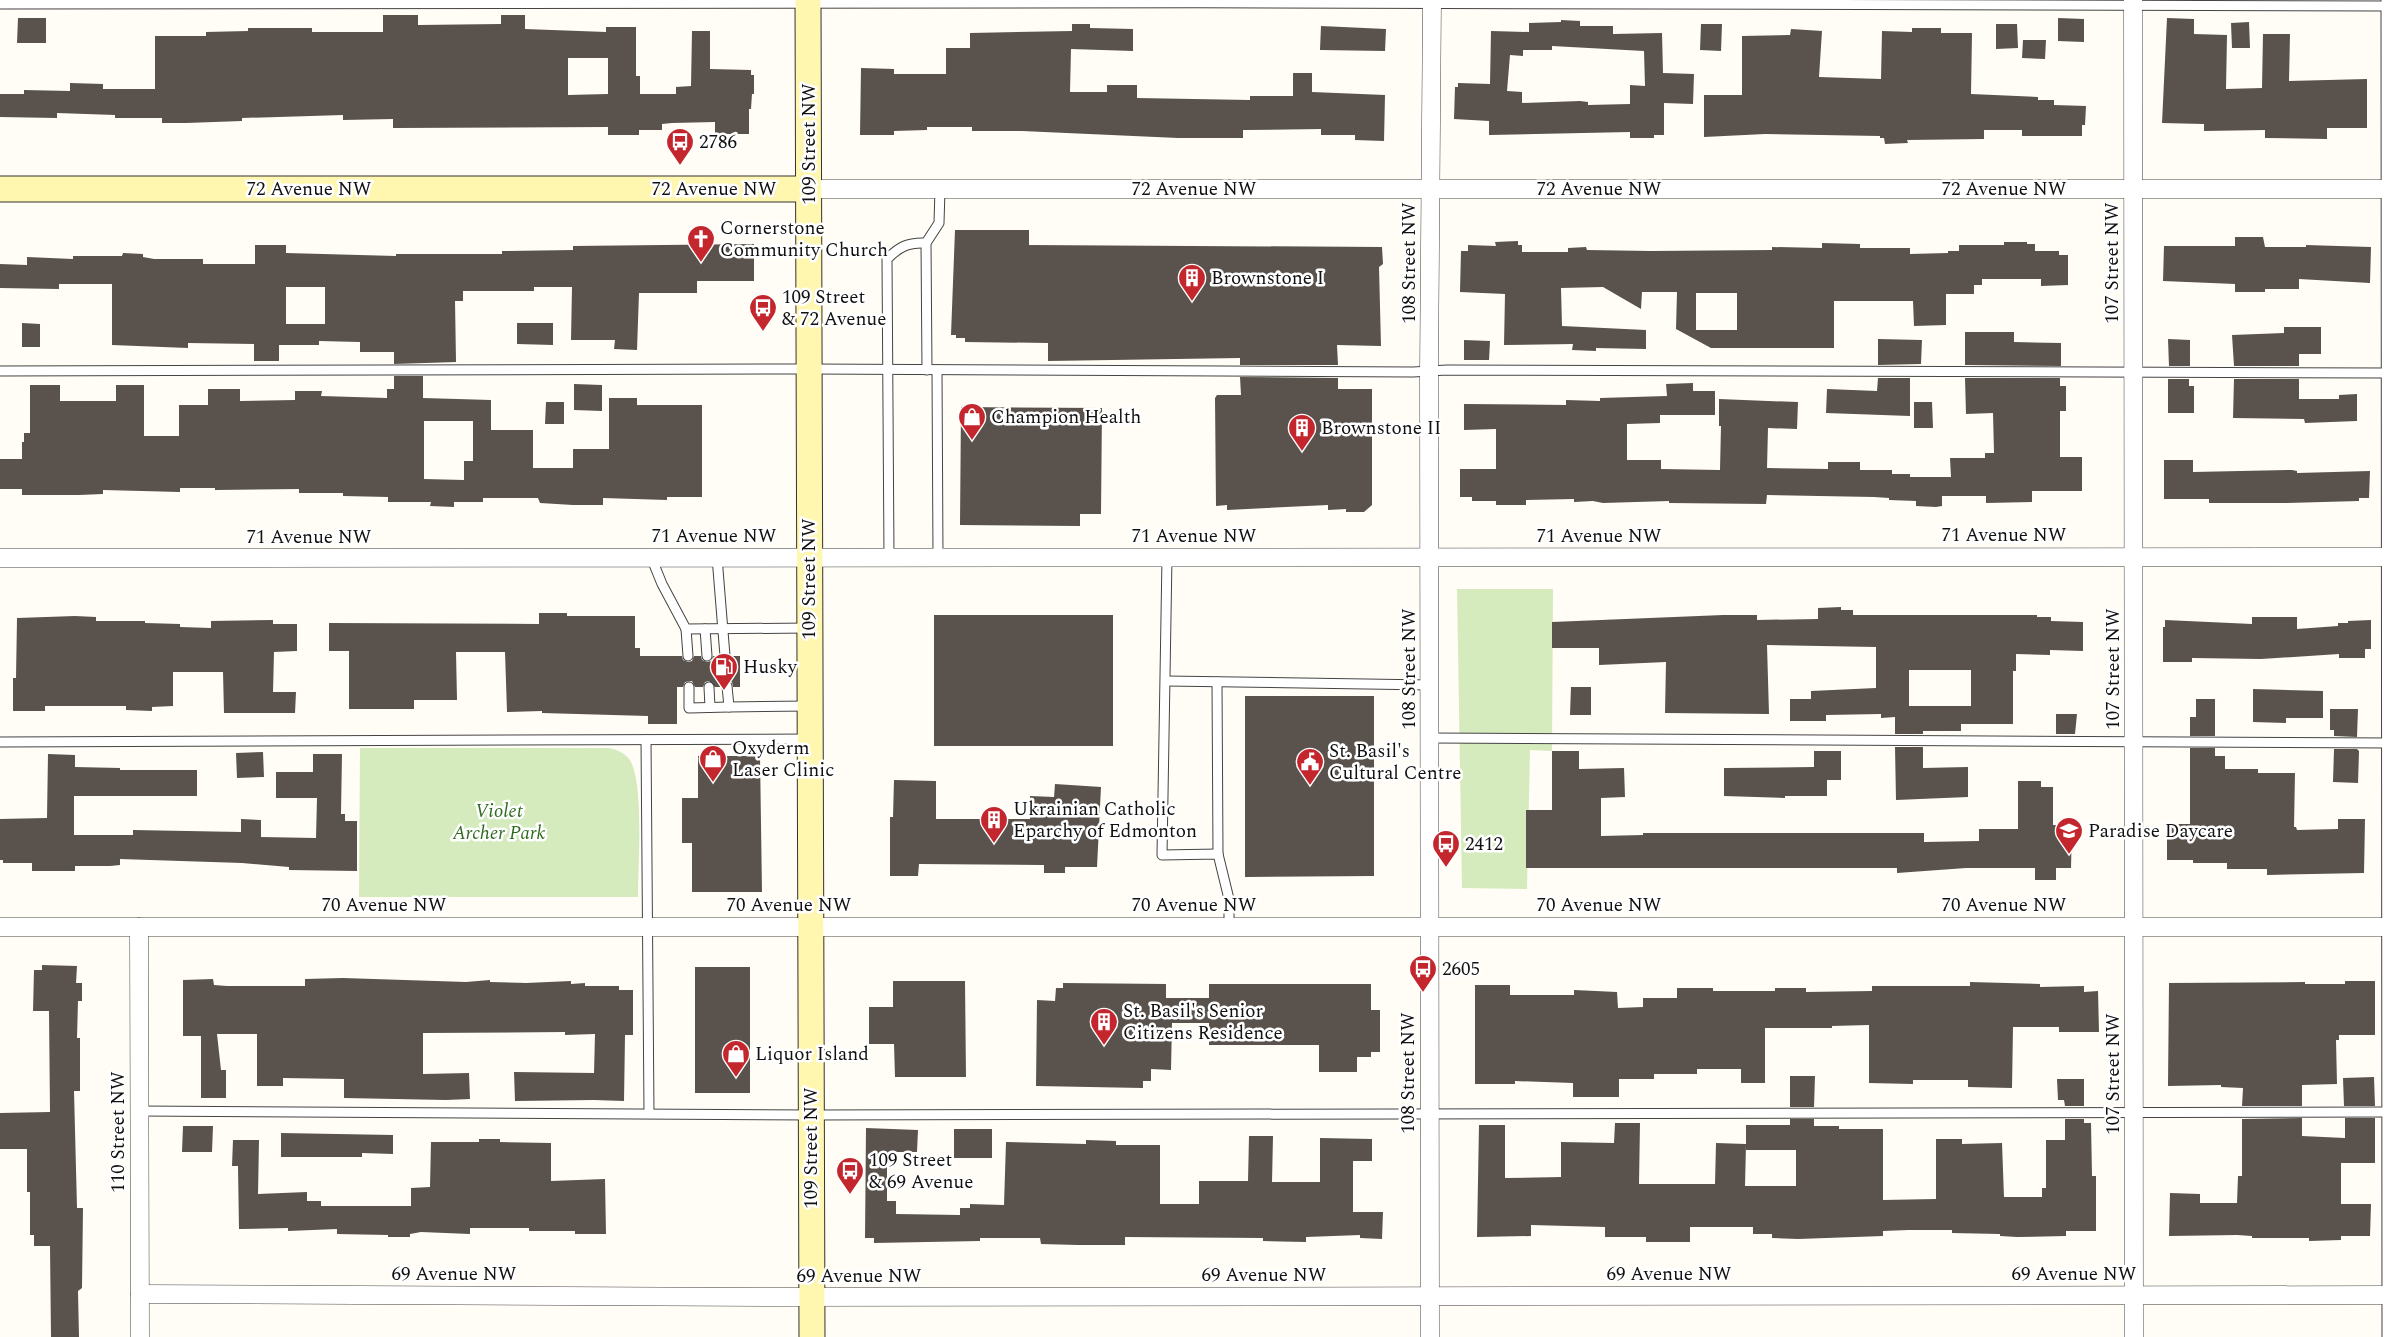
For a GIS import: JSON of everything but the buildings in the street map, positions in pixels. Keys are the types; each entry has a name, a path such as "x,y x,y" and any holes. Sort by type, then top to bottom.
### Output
{"main road":[{"name":"109 Street NW","path":"808,0 812,1337"},
{"name":"72 Avenue NW","path":"0,190 809,189"}],"street":[{"name":"108 Street NW","path":"1430,1337 1428,1114 1432,2"},
{"name":"107 Street NW","path":"2133,3 2134,1337"},
{"name":"72 Avenue NW","path":"809,189 2387,190"},
{"name":"71 Avenue NW","path":"0,558 2134,556 2387,558"},
{"name":"70 Avenue NW","path":"0,927 2388,927"},
{"name":"110 Street NW","path":"138,927 140,1337"},
{"name":"69 Avenue NW","path":"140,1294 812,1297 2388,1294"}],"lane":[{"path":"0,4 808,0 2386,3 2387,1337"},
{"path":"927,370 926,243 939,222 940,189"},
{"path":"890,558 887,259 898,248 912,242 926,243"},
{"path":"0,371 809,369 2387,373"},
{"path":"938,370 938,558"},
{"path":"651,558 662,584 686,629 688,656"},
{"path":"717,558 725,656"},
{"path":"1168,558 1162,855 1218,854"},
{"path":"686,629 809,628"},
{"path":"705,629 706,656"},
{"path":"1166,681 1430,684"},
{"path":"1217,682 1218,854 1229,899 1229,927"},
{"path":"727,686 728,707"},
{"path":"689,687 689,708 809,706"},
{"path":"709,687 710,708"},
{"path":"1430,738 2388,743"},
{"path":"0,742 809,739"},
{"path":"646,740 649,1114"},
{"path":"140,1111 811,1115 2387,1112"}],"green space":[{"path":"1457,589 1553,589 1552,751 1530,750 1527,889 1462,888"},
{"name":"Violet Archer Park","path":"360,748 609,748 622,752 631,762 638,789 638,897 359,897"}],"place":[{"name":"2786","path":"680,166"},
{"name":"Cornerstone Community Church","path":"701,263"},
{"name":"Brownstone I","path":"1192,302"},
{"name":"109 Street & 72 Avenue","path":"763,332"},
{"name":"Champion Health","path":"972,441"},
{"name":"Brownstone II","path":"1302,452"},
{"name":"Husky","path":"724,691"},
{"name":"Oxyderm Laser Clinic","path":"713,783"},
{"name":"St. Basil's Cultural Centre","path":"1310,786"},
{"name":"Ukrainian Catholic Eparchy of Edmonton","path":"994,844"},
{"name":"Paradise Daycare","path":"2069,855"},
{"name":"2412","path":"1446,868"},
{"name":"2605","path":"1423,993"},
{"name":"St. Basil's Senior Citizens Residence","path":"1104,1046"},
{"name":"Liquor Island","path":"736,1078"},
{"name":"109 Street & 69 Avenue","path":"850,1195"}]}
